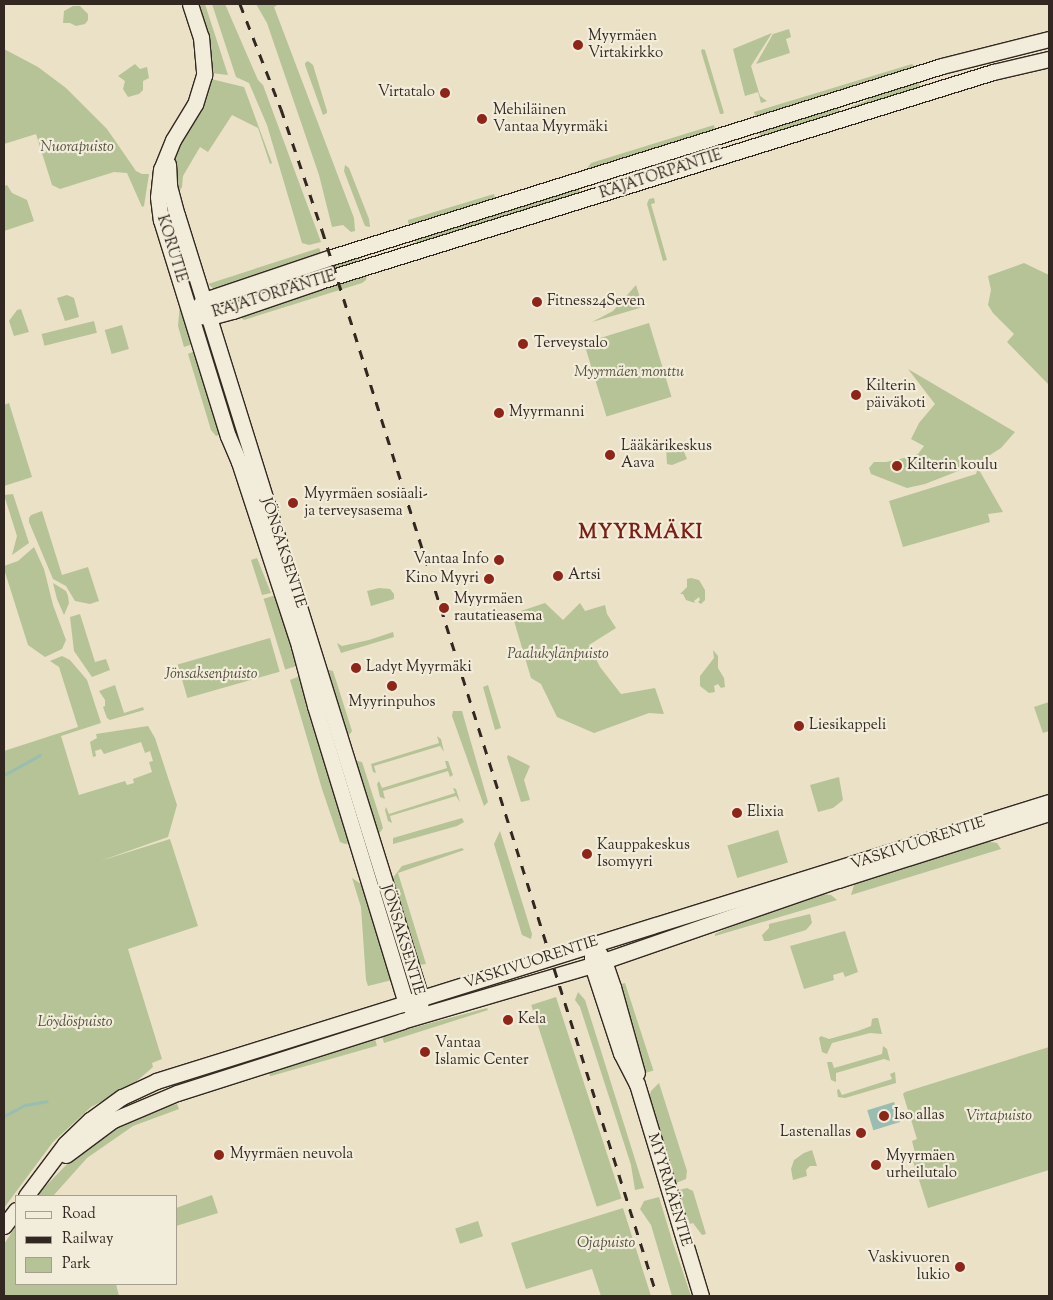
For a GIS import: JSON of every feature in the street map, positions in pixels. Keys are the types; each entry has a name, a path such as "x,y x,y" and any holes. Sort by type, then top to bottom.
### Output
{"main road":[{"name":"KORUTIE","path":"191,6 202,43 204,75 195,104 173,140 158,181 161,220 191,314"},
{"name":"RAJATORPANTIE","path":"191,314 204,300 929,70 1049,39"},
{"name":"RAJATORPANTIE","path":"191,314 210,318 329,278 993,72 1049,59"},
{"name":"KORUTIE","path":"168,155 168,176 172,197 204,300"},
{"name":"JÖNSAKSENTIE","path":"204,300 422,998 420,1016"},
{"name":"JÖNSAKSENTIE","path":"191,314 225,425 299,646 315,706 406,1003 420,1016"},
{"name":"VASKIVUORENTIE","path":"27,1195 43,1176 65,1144 90,1120 141,1087 733,899 835,870 1049,802"},
{"name":"VASKIVUORENTIE","path":"43,1176 73,1149 113,1120 147,1104 420,1016 598,963 629,950 838,880 1049,814"},
{"name":"MYYRMÄENTIE","path":"593,943 598,963 637,1067 636,1084 701,1296"},
{"path":"4,1226 15,1211"}],"green space":[{"path":"196,4 205,4 228,75 211,73 210,52 205,26"},
{"path":"212,4 225,4 258,80 263,85 321,242 309,245 302,243 267,125 249,83 236,77"},
{"path":"256,4 279,4 274,7 354,218 355,231 351,232 343,225 332,227 319,175 267,23"},
{"path":"73,6 80,6 88,14 88,20 85,24 76,26 70,23 63,23 64,11"},
{"path":"789,29 791,37 786,39 790,53 756,64 773,34"},
{"path":"772,33 751,66 760,96 767,101 761,103 758,92 745,96 733,49"},
{"name":"Nuorapuisto","path":"4,49 38,67 66,88 107,129 136,171 142,174 149,174 144,206 142,207 127,173 114,172 60,189 52,185 36,134 4,144"},
{"path":"702,49 705,50 724,113 722,114 720,114"},
{"path":"308,61 313,65 327,111 323,115 305,65"},
{"path":"135,64 140,69 147,67 149,78 143,81 143,90 139,94 128,97 123,89 125,81 118,76"},
{"path":"912,64 916,68 756,118 754,112"},
{"path":"211,79 244,87 272,163 270,164 258,128 232,115 208,152 200,147 183,176 182,187 179,192 176,192 172,162 207,80"},
{"path":"918,79 920,87 852,108 852,106 866,101 874,93"},
{"path":"834,106 840,110 839,114 761,138 758,130"},
{"path":"714,125 715,130 590,171 588,167 591,163"},
{"path":"345,165 349,168 369,219 370,227 365,226 344,171"},
{"path":"7,185 12,193 27,200 34,221 4,231 4,186"},
{"path":"578,186 581,195 417,248 414,239"},
{"path":"494,194 495,198 474,208 410,227 408,222 408,220"},
{"path":"654,198 655,203 651,204 667,260 663,261 647,204 649,199"},
{"path":"319,248 322,255 214,289 208,284"},
{"path":"359,255 361,259 357,261 235,304 234,299"},
{"path":"1024,263 1049,275 1049,385 1007,342 1014,334 993,313 988,305 991,290 988,276"},
{"path":"367,275 366,280 362,283 244,320 239,316"},
{"path":"636,285 643,307 592,322 613,311"},
{"path":"67,295 74,298 79,317 65,321 57,298"},
{"path":"180,303 193,344 184,347 178,326"},
{"path":"21,309 29,332 14,336 9,321 17,310"},
{"path":"94,321 97,333 45,346 42,334"},
{"name":"Myyrmäen monttu","path":"649,323 672,397 606,417 584,343"},
{"path":"122,325 129,349 112,354 105,330"},
{"path":"197,350 221,434 216,436 211,430 188,354"},
{"path":"908,369 1015,432 1001,448 976,464 925,484 907,488 871,474 869,468 874,462 886,462 913,456 918,454 924,446 911,439 919,423 935,404"},
{"path":"9,403 32,477 4,486 4,405"},
{"path":"680,443 687,459 672,465 667,464 666,447"},
{"path":"978,468 1003,512 988,514 990,522 903,547 889,501 976,474"},
{"path":"13,494 29,543 12,555 17,536 4,495"},
{"path":"42,511 62,575 88,567 99,601 90,604 75,601 66,586 53,579 29,522 31,515"},
{"path":"34,547 44,569 53,605 66,640 62,649 45,657 28,645 4,569 4,566 18,561"},
{"path":"257,558 271,593 262,595 251,560"},
{"path":"687,579 699,580 705,590 705,600 701,604 698,602 700,600 699,597 694,601 695,603 686,600 683,594 680,594 687,587"},
{"path":"53,583 66,591 68,596 69,603 64,615 57,599"},
{"path":"379,588 390,589 394,594 394,599 371,606 367,591"},
{"path":"276,595 298,666 285,670 264,599"},
{"name":"Paalukylänpuisto","path":"545,603 563,620 580,603 585,611 605,605 607,614 616,628 589,645 600,667 621,694 655,688 664,714 649,713 594,733 557,717 541,684 531,678 512,614"},
{"path":"80,614 95,662 106,659 110,670 92,677 74,651 70,617"},
{"path":"393,632 394,637 341,653 337,643 342,646"},
{"name":"Jönsaksenpuisto","path":"270,638 280,672 187,698 178,664"},
{"path":"713,650 718,656 718,668 724,678 725,687 721,688 718,684 714,686 715,692 709,693 700,686 700,676 714,658"},
{"name":"Löydöspuisto","path":"62,656 70,660 87,680 101,723 61,736 79,795 125,781 127,785 134,783 133,779 152,772 149,762 153,761 150,751 145,753 141,742 104,754 101,749 95,751 96,756 93,757 90,742 97,738 96,734 148,726 155,738 177,805 168,837 100,861 170,839 198,926 128,949 162,1059 152,1063 153,1067 131,1086 91,1107 53,1142 4,1208 4,751 78,727 59,667 50,661"},
{"path":"326,669 333,671 352,731 350,734 346,735"},
{"path":"300,676 306,706 350,843 340,842 322,789 290,680"},
{"path":"115,685 124,713 143,707 144,710 110,720 107,718 103,707 105,706 105,700 99,691"},
{"path":"488,685 501,728 495,730 483,687"},
{"path":"1049,702 1049,731 1043,733 1034,707"},
{"path":"453,711 462,711 488,802 484,806 452,716"},
{"path":"437,736 441,739 444,752 440,746 374,766 376,773 373,772 371,764 439,743"},
{"path":"508,755 530,766 524,780 530,800 521,802"},
{"path":"445,761 448,761 453,775 450,777 448,771 383,791 385,799 380,797 377,784 379,781 382,788 447,768"},
{"path":"355,762 362,762 380,818 383,828 379,834"},
{"path":"839,777 843,800 833,808 818,812 810,785"},
{"path":"453,788 456,789 460,802 456,796 390,816 392,823 388,821 386,807 389,814 455,793"},
{"path":"462,818 464,822 457,826 393,844 393,838"},
{"path":"778,830 788,863 737,878 727,845"},
{"path":"500,831 532,934 531,939 522,935 494,844"},
{"path":"985,841 997,843 1001,849 851,895 854,885 861,880"},
{"path":"462,848 464,850 398,873 426,964 420,965 392,879 402,866"},
{"path":"352,878 364,886 392,980 368,986 361,907"},
{"path":"822,894 831,895 837,900 715,936 715,934 728,928"},
{"path":"810,914 812,923 806,930 764,941 762,935 769,928 769,924"},
{"path":"845,931 858,972 845,977 843,972 833,975 834,980 804,989 790,946"},
{"path":"625,983 653,1070 646,1073 617,985"},
{"path":"578,992 585,1000 644,1188 635,1190 631,1165 580,1007 575,1000"},
{"path":"556,997 622,1199 597,1207 531,1005"},
{"path":"487,1008 488,1010 384,1043 382,1036"},
{"path":"878,1018 882,1034 870,1033 832,1043 827,1054 822,1052 819,1038 821,1036 829,1039 858,1031 871,1026 872,1019"},
{"path":"375,1039 377,1046 270,1076 268,1070"},
{"path":"883,1046 887,1049 890,1061 884,1059 836,1073 836,1082 831,1080 827,1062 832,1062 834,1068 882,1054"},
{"name":"Virtapuisto","path":"1049,1047 1049,1170 928,1208 912,1158 916,1157 912,1141 917,1139 903,1094"},
{"path":"895,1072 896,1083 845,1098 838,1097 837,1090 839,1089 842,1095 892,1079 890,1074"},
{"path":"659,1083 687,1171 686,1179 676,1183 648,1102 651,1091"},
{"path":"177,1104 179,1109 133,1126 87,1158 54,1195 37,1195 72,1159 104,1135 143,1114"},
{"path":"812,1150 817,1166 810,1166 806,1170 807,1176 793,1180 791,1169 794,1160"},
{"path":"687,1188 693,1191 706,1234 702,1235 693,1223 690,1224 679,1190"},
{"path":"212,1195 218,1213 178,1225 178,1207"},
{"path":"659,1197 691,1296 672,1296 651,1225 640,1209 644,1201"},
{"name":"Ojapuisto","path":"623,1208 651,1296 601,1296 592,1269 526,1289 511,1243"},
{"path":"478,1221 483,1236 460,1244 455,1228"},
{"path":"15,1228 15,1285 116,1285 119,1296 4,1296 4,1244"}],"water":[{"name":"Iso allas","path":"894,1102 900,1122 873,1130 867,1110"}],"waterway":[{"path":"4,775 40,755"},
{"path":"4,1116 25,1105 47,1101"}],"railway":[{"path":"240,4 281,109 322,230 657,1296"}],"place":[{"name":"Myyrmäen Virtakirkko","path":"578,45"},
{"name":"Virtatalo","path":"445,93"},
{"name":"Mehiläinen Vantaa Myyrmäki","path":"482,119"},
{"name":"Fitness24Seven","path":"537,302"},
{"name":"Terveystalo","path":"523,344"},
{"name":"Kilterin päiväkoti","path":"856,395"},
{"name":"Myyrmanni","path":"499,413"},
{"name":"Lääkärikeskus Aava","path":"610,455"},
{"name":"Kilterin koulu","path":"897,466"},
{"name":"Myyrmäen sosiaali- ja terveysasema","path":"293,503"},
{"name":"Vantaa Info","path":"499,560"},
{"name":"Artsi","path":"558,576"},
{"name":"Kino Myyri","path":"489,579"},
{"name":"Myyrmäen rautatieasema","path":"444,608"},
{"name":"Ladyt Myyrmäki","path":"356,668"},
{"name":"Myyrinpuhos","path":"392,686"},
{"name":"Liesikappeli","path":"799,726"},
{"name":"Elixia","path":"737,813"},
{"name":"Kauppakeskus Isomyyri","path":"587,854"},
{"name":"Kela","path":"508,1020"},
{"name":"Vantaa Islamic Center","path":"425,1052"},
{"name":"Iso allas","path":"884,1116"},
{"name":"Lastenallas","path":"861,1133"},
{"name":"Myyrmäen neuvola","path":"219,1155"},
{"name":"Myyrmäen urheilutalo","path":"876,1165"},
{"name":"Vaskivuoren lukio","path":"960,1267"}],"district":[{"name":"MYYRMÄKI","path":"641,533"}]}
